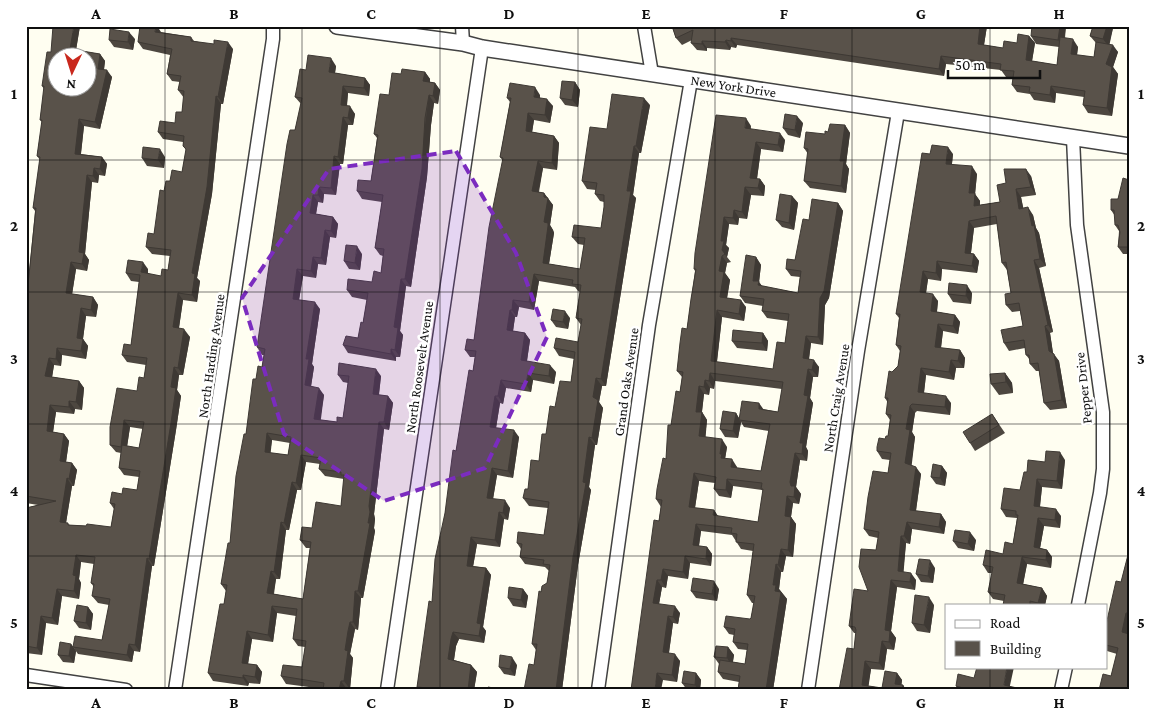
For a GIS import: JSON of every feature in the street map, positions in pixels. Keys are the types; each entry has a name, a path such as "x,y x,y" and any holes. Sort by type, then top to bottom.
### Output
{"street":[{"name":"North Harding Avenue","path":"175,690 222,389 273,40 272,26"},
{"name":"New York Drive","path":"337,26 463,43 482,48 898,112 1073,138 1128,144"},
{"path":"462,26 463,43"},
{"path":"644,26 652,74"},
{"name":"North Roosevelt Avenue","path":"387,690 482,48"},
{"name":"Grand Oaks Avenue","path":"598,690 649,325 691,80"},
{"name":"North Craig Avenue","path":"808,690 858,351 898,112"},
{"name":"Pepper Drive","path":"1073,138 1076,225 1103,412 1103,469 1100,493 1078,604"},
{"path":"1061,690 1066,668"},
{"path":"26,675 126,690"}],"highlighted area":[{"path":"456,151 516,253 547,337 485,468 384,501 284,434 242,298 329,169"}],"building":[{"path":"53,26 74,26 70,48 51,48"},
{"path":"140,26 156,26 155,32 191,37 191,41 214,44 214,40 228,42 218,97 216,96 207,187 192,273 195,274 192,295 178,293 173,327 184,329 178,368 174,367 171,387 176,388 149,559 147,558 135,645 129,644 127,655 73,647 75,636 102,640 110,599 92,596 94,584 91,583 95,557 76,555 73,575 76,576 74,591 57,589 52,618 41,616 37,648 26,646 26,508 56,501 26,496 26,341 28,327 26,327 26,304 36,208 33,208 40,157 37,156 42,120 40,120 44,86 42,86 47,52 48,98 98,98 98,69 107,70 95,122 79,119 75,154 102,157 100,169 94,168 93,176 87,175 79,252 84,253 82,264 71,262 66,293 93,297 91,310 81,308 77,338 83,339 81,351 57,348 56,359 49,358 45,376 79,381 76,402 69,401 69,407 50,405 47,431 64,434 60,461 72,463 69,479 67,478 60,522 68,523 68,525 86,526 87,524 111,527 115,504 110,503 112,492 122,494 123,488 137,490 140,471 119,468 122,445 139,448 144,422 124,420 121,447 110,445 110,427 117,388 137,391 139,377 144,378 147,358 122,355 124,344 131,345 140,275 126,273 128,260 143,262 141,272 161,276 162,269 168,270 171,250 146,247 148,233 154,234 160,190 164,191 166,181 170,181 172,170 182,172 186,149 183,146 184,136 158,132 160,121 175,123 176,112 182,112 184,91 178,90 181,76 167,74 172,49 138,42"},
{"path":"672,26 980,26 978,44 1003,48 1004,41 1017,43 1018,34 1029,36 1026,60 1057,65 1060,37 1073,39 1071,54 1094,57 1096,42 1113,45 1106,64 1112,67 1107,108 1083,105 1085,91 1051,86 1050,95 1029,92 1030,87 1012,85 1014,71 1000,70 1001,64 941,56 939,69 731,38 731,41 726,40 725,42 702,41 702,44 691,43 693,30 676,38"},
{"path":"1032,26 1060,26 1058,40 1031,36"},
{"path":"1093,26 1107,26 1103,39 1090,36"},
{"path":"110,29 129,32 128,42 109,40"},
{"path":"308,55 331,58 329,72 365,78 364,88 343,86 341,105 350,106 348,118 343,117 338,157 334,156 331,188 319,187 318,195 313,195 310,213 333,217 331,231 325,230 321,258 313,257 311,271 297,269 293,299 315,302 306,359 309,359 305,385 319,388 314,419 337,422 337,417 343,418 349,376 338,375 339,363 376,369 373,394 388,396 384,422 379,422 369,506 368,523 370,523 358,591 355,591 353,622 350,622 348,631 345,650 348,651 344,681 341,681 339,690 323,690 324,683 281,676 283,665 302,667 306,641 293,639 297,609 272,606 268,635 247,631 242,663 257,665 255,677 243,675 243,678 208,673 220,604 224,604 227,585 221,584 228,543 230,543 236,476 244,434 246,434 253,379 256,379 258,366 262,367 265,349 257,347 287,144 290,130 295,130 302,98 295,97 300,69 306,70","holes":["267,433 291,437 288,455 265,452","301,455 321,458 319,469 341,472 341,475 344,475 341,506 316,502 312,528 302,527 300,540 311,542 303,599 267,593 271,571 274,572 281,522 284,523 292,482 296,483"]},
{"path":"402,69 425,72 423,81 435,83 433,96 429,95 425,118 422,169 405,279 401,279 394,327 398,328 395,350 391,349 391,354 343,345 346,336 358,338 361,322 363,323 368,293 347,290 348,279 372,282 374,271 381,273 384,249 375,248 383,195 357,191 358,180 371,181 378,135 374,134 380,94 389,95 392,73 401,74"},
{"path":"562,81 575,82 572,100 560,98"},
{"path":"510,83 535,87 534,97 547,99 545,115 528,113 526,131 554,136 552,163 538,161 532,191 544,193 544,197 548,198 544,222 548,223 548,226 543,263 580,269 585,238 572,237 574,225 601,228 604,207 604,195 595,194 597,183 582,181 590,127 607,129 612,94 644,98 627,191 631,191 601,379 596,378 593,397 598,400 592,438 589,437 583,482 586,483 573,557 556,690 524,690 529,664 534,665 537,644 532,644 539,591 541,592 542,586 547,583 550,565 543,564 544,560 520,557 522,544 517,543 518,532 544,535 549,502 523,498 525,489 528,489 531,460 539,461 542,434 546,434 550,406 555,407 560,381 571,382 575,352 554,348 556,338 578,342 582,319 576,318 581,285 572,284 573,280 534,274 529,302 513,300 507,330 525,333 521,360 550,365 549,376 528,373 526,384 501,380 498,396 495,396 490,427 514,430 508,471 492,468 487,498 505,500 503,513 499,512 495,540 471,537 467,566 486,568 477,623 481,624 479,636 453,632 448,659 471,665 468,690 427,690 427,688 417,687 429,601 432,602 435,559 445,513 453,450 456,451 469,370 473,371 476,351 465,350 467,339 474,340 489,227 503,158 500,157 511,98 507,98"},
{"path":"785,114 797,116 795,130 783,128"},
{"path":"716,115 746,118 745,128 780,133 778,145 756,142 750,178 760,179 758,188 745,187 742,212 734,210 733,218 724,217 721,241 724,241 722,250 725,254 722,256 719,271 724,272 720,297 741,300 739,314 717,310 711,361 773,369 777,342 785,343 789,314 762,311 764,299 740,296 746,255 756,257 753,281 759,281 758,285 798,293 801,271 786,269 787,259 795,260 803,219 809,220 812,199 838,203 824,291 820,298 818,337 806,336 803,358 814,360 812,370 808,369 804,395 808,396 800,443 803,443 802,454 795,453 790,482 791,486 795,486 794,497 787,496 785,516 791,517 788,550 781,549 778,565 776,564 773,585 776,585 775,591 781,592 766,690 738,690 740,676 718,672 720,660 745,664 748,644 733,642 735,629 724,627 726,616 751,618 755,596 747,595 754,544 736,542 737,534 731,533 732,528 696,524 693,545 707,547 706,559 685,556 683,572 663,569 661,580 657,580 653,603 675,606 673,617 668,616 663,652 675,654 672,675 657,673 655,690 631,690 654,520 659,521 662,500 656,499 657,489 663,458 666,459 668,425 671,425 676,391 680,392 683,372 677,371 682,328 687,329 696,269 694,269","holes":["710,373 783,382 778,412 759,409 759,403 742,401 739,420 770,424 761,471 731,467 732,459 721,458 722,439 699,436 702,412 696,412 699,386 704,387 705,380 709,381","694,473 716,477 714,489 726,490 727,479 762,483 761,489 763,489 758,522 713,515 714,510 689,507"]},
{"path":"830,124 845,125 840,161 844,161 841,186 804,181 808,149 804,148 806,132 825,134 825,131 828,132"},
{"path":"932,145 948,147 946,164 972,166 969,193 975,193 974,206 1000,202 997,185 1006,183 1004,169 1026,169 1031,187 1016,189 1019,209 1028,207 1032,226 1034,225 1040,259 1034,260 1048,325 1045,326 1049,351 1054,354 1062,400 1044,403 1038,363 1030,364 1029,355 1026,355 1024,340 1004,343 1001,330 1023,326 1019,303 1006,305 1005,294 1011,293 1006,262 1002,263 996,216 969,221 965,253 974,254 972,266 937,261 936,273 923,271 920,292 933,294 931,311 955,315 953,326 938,324 935,347 960,350 958,361 951,360 949,372 921,368 918,392 946,396 945,407 912,404 906,429 910,430 905,463 916,467 910,510 941,514 939,527 907,522 904,536 901,536 898,571 911,573 910,582 891,580 885,630 890,631 889,642 882,641 879,663 865,661 862,685 882,688 885,671 897,673 895,684 903,685 902,690 839,690 847,648 854,649 856,630 855,627 849,626 854,589 868,591 859,567 861,549 876,550 879,532 864,529 868,497 873,471 888,473 891,453 877,451 877,447 879,438 885,439 888,436 891,415 886,414 888,398 885,398 889,371 892,372 898,366 901,346 896,345 900,314 896,314 922,153 930,154"},
{"path":"143,147 160,149 158,160 142,158"},
{"path":"1123,178 1129,180 1129,247 1118,247 1120,232 1118,225 1115,225 1114,210 1111,210 1111,199 1118,199"},
{"path":"780,194 792,196 789,223 776,220"},
{"path":"346,245 357,246 355,263 344,261"},
{"path":"949,283 967,285 966,296 948,294"},
{"path":"553,309 565,311 563,322 551,320"},
{"path":"733,330 763,333 762,343 732,341"},
{"path":"1005,373 1006,382 991,384 990,374"},
{"path":"723,411 736,413 733,431 720,429"},
{"path":"992,414 999,425 970,443 963,432"},
{"path":"1046,451 1060,452 1057,481 1037,479 1034,506 1056,509 1055,520 1038,518 1034,547 1047,550 1046,560 1022,557 1017,583 1042,588 1038,603 1030,601 1030,604 1003,604 1005,595 988,592 993,567 983,565 986,550 1003,554 1005,542 1013,544 1018,515 1016,515 1016,511 1001,509 1004,488 1020,490 1024,472 1027,472 1028,460 1045,462"},
{"path":"933,464 942,466 940,478 931,477"},
{"path":"955,530 970,532 968,544 953,541"},
{"path":"1129,551 1129,613 1126,613 1122,632 1129,634 1129,690 1099,690 1103,674 1111,676 1118,648 1108,646 1108,616 1116,581 1121,582"},
{"path":"919,559 930,560 928,576 916,574"},
{"path":"693,578 714,581 712,594 691,591"},
{"path":"509,587 523,589 521,600 508,598"},
{"path":"915,595 929,597 924,625 912,623"},
{"path":"77,605 88,607 86,623 74,621"},
{"path":"60,642 71,644 69,656 58,655"},
{"path":"716,646 728,647 727,658 714,657"},
{"path":"500,655 512,657 510,669 499,667"},
{"path":"977,668 1007,668 1004,685 1017,688 1016,690 966,690 956,686 958,674 974,678"},
{"path":"684,671 696,673 695,685 682,683"},
{"path":"488,687 499,689 499,690 488,690"}]}
